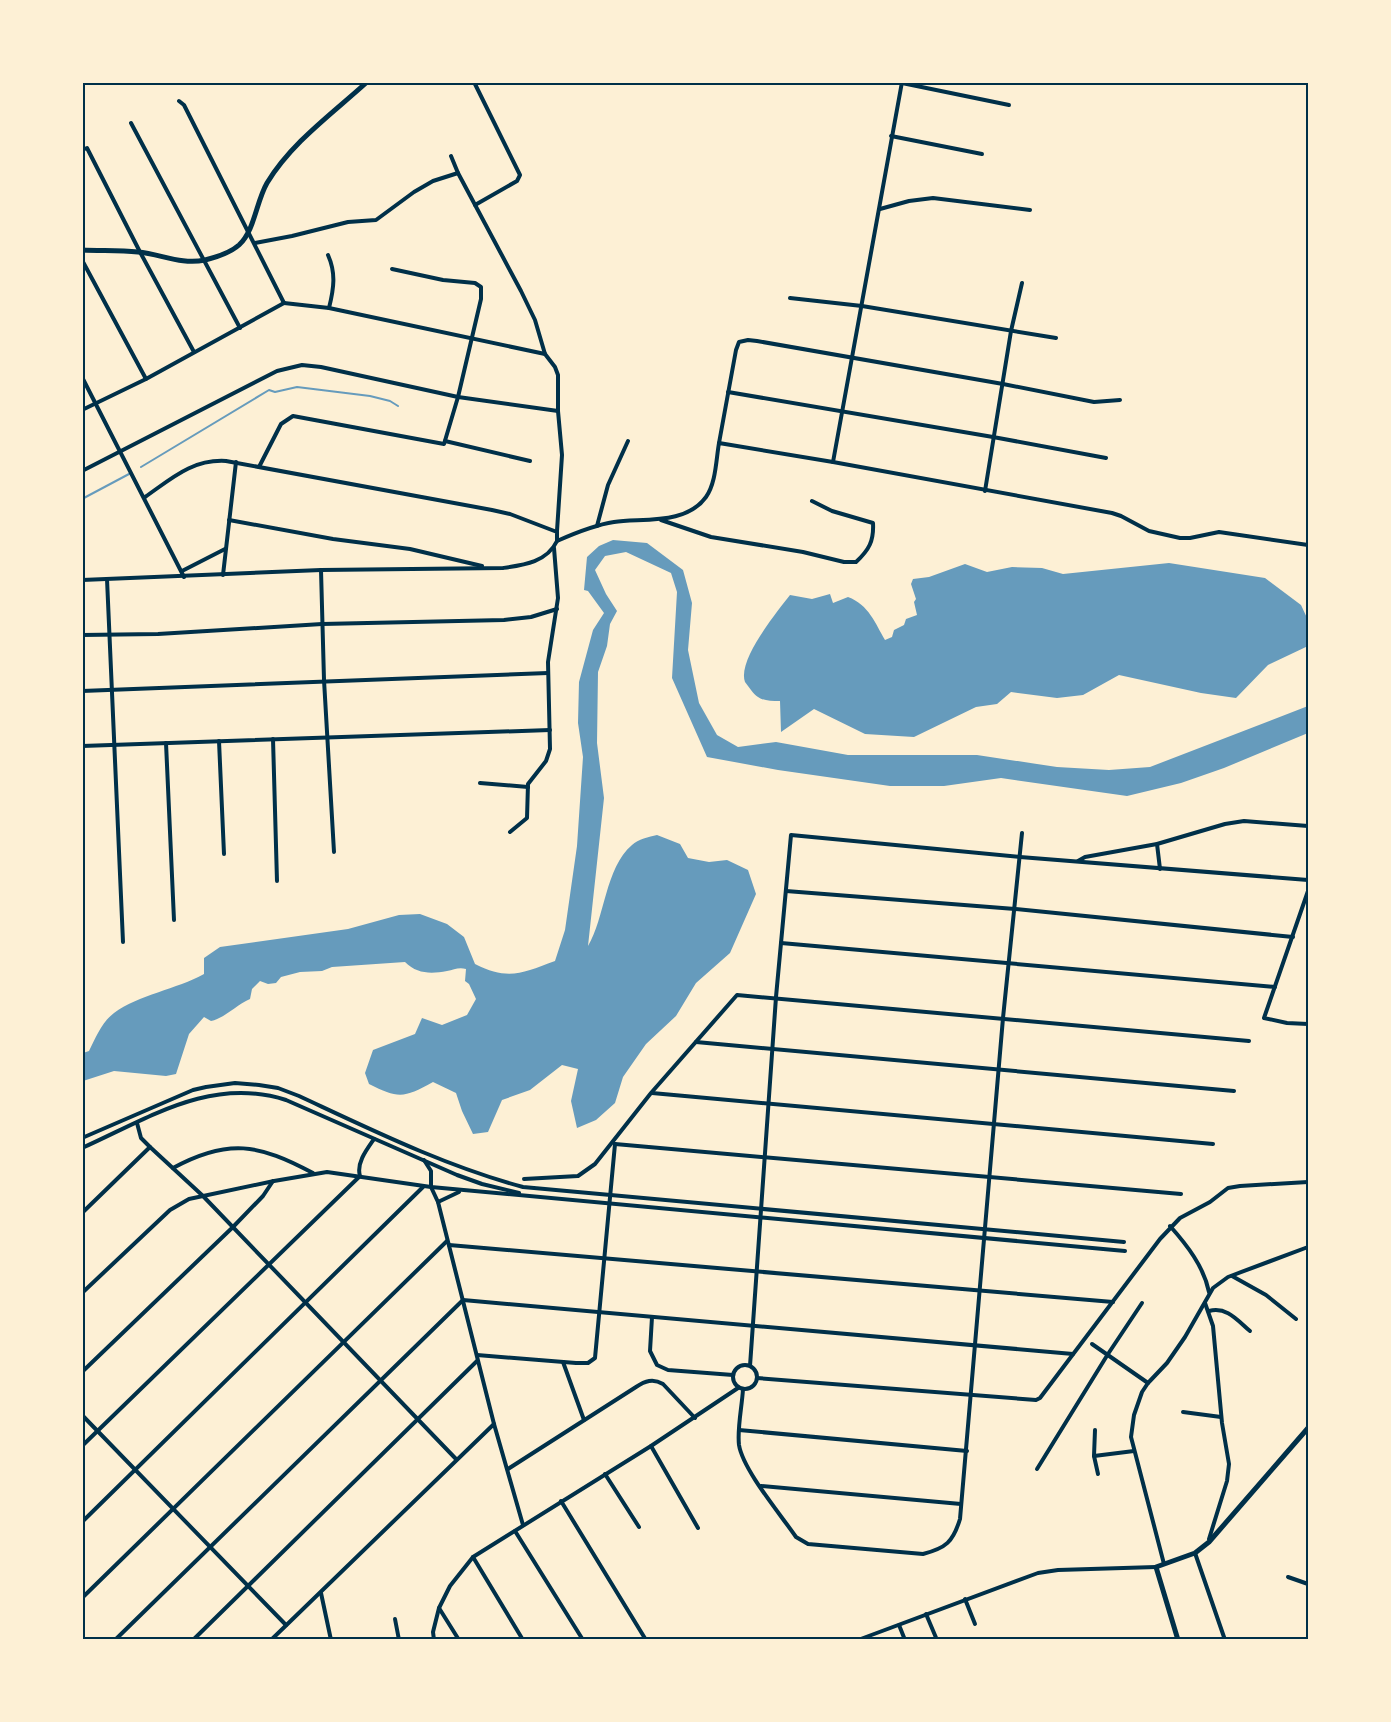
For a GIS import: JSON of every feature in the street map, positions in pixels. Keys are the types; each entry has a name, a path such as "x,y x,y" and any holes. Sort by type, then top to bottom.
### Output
{"street":[{"path":"82,250 140,252 169,259 205,260 227,253 238,246 249,231 257,203 282,162 319,124 367,82"},
{"path":"474,82 520,175 517,182 475,205"},
{"path":"833,462 902,83 1009,105"},
{"path":"179,101 184,105 284,303"},
{"path":"131,123 240,328"},
{"path":"891,136 982,154"},
{"path":"85,149 194,352"},
{"path":"452,156 458,173 535,320 545,354 558,375 562,455 557,541 554,548 557,609 549,651 548,673 550,749 546,761 528,787 527,818 510,832"},
{"path":"255,243 348,222 376,220 433,181 458,173"},
{"path":"880,209 933,198 1030,210"},
{"path":"328,255 334,270 329,308"},
{"path":"82,260 146,379"},
{"path":"392,269 431,278 468,282 481,287 481,298 472,339 445,442"},
{"path":"985,491 1011,331 1022,283"},
{"path":"790,298 862,306 1056,338"},
{"path":"82,410 146,379 284,303 329,308 545,354"},
{"path":"557,541 614,522 662,520 684,513 706,498 712,486 736,350 739,342 743,340 1003,384 1094,402 1120,400"},
{"path":"82,471 267,376 302,365 321,367 458,397 558,411"},
{"path":"82,377 185,577"},
{"path":"728,392 1106,458"},
{"path":"259,467 281,424 293,416 445,442 530,461"},
{"path":"597,526 608,485 628,441"},
{"path":"719,443 1112,513 1149,531 1173,537 1190,538 1219,532 1308,545"},
{"path":"145,497 184,470 201,462 212,460 236,462 492,510 510,514 557,532"},
{"path":"223,575 236,462"},
{"path":"662,520 711,537 803,552 844,562 856,562 869,550 873,523 832,511 812,501"},
{"path":"229,520 333,539 410,549 488,568"},
{"path":"82,580 321,570 488,568 524,565 538,560 554,548"},
{"path":"182,571 226,549"},
{"path":"321,570 324,680 334,852"},
{"path":"107,579 123,942"},
{"path":"82,635 158,634 322,624 518,619 557,609"},
{"path":"82,690 548,673"},
{"path":"82,746 550,730"},
{"path":"273,739 278,881"},
{"path":"219,741 224,854"},
{"path":"166,743 174,920"},
{"path":"480,783 528,787"},
{"path":"1076,862 1085,857 1157,844 1225,824 1244,821 1308,826"},
{"path":"741,1389 739,1444 741,1452 796,1537 808,1544 924,1554 936,1551 951,1541 960,1520 962,1504 994,1123 1022,833"},
{"path":"750,1366 791,835 1076,862 1308,880"},
{"path":"1157,844 1160,868"},
{"path":"786,891 1015,909 1293,937"},
{"path":"1308,891 1264,1018 1308,1024"},
{"path":"781,944 1009,962 1275,987"},
{"path":"524,1179 578,1176 595,1164 651,1093 737,995 1249,1041"},
{"path":"696,1042 1234,1091"},
{"path":"82,1138 193,1090 235,1083 260,1085 299,1096 486,1177 523,1187 985,1227 1124,1242"},
{"path":"82,1148 187,1101 211,1094 254,1092 286,1100 482,1184 531,1196"},
{"path":"651,1093 1213,1144"},
{"path":"137,1123 141,1138 203,1196 456,1459"},
{"path":"360,1176 358,1169 360,1162 374,1138"},
{"path":"193,1640 477,1358 588,1363 595,1358 615,1139"},
{"path":"615,1144 1181,1194"},
{"path":"82,1213 150,1147"},
{"path":"173,1168 193,1157 214,1150 248,1148 290,1161 314,1174"},
{"path":"424,1161 431,1171 431,1187 438,1202 494,1424 524,1526"},
{"path":"82,1293 180,1203 203,1196 314,1174 341,1173 460,1191 1125,1251"},
{"path":"82,1446 360,1176"},
{"path":"82,1372 233,1227 274,1181"},
{"path":"757,1378 1031,1401 1040,1398 1170,1226 1228,1188 1308,1182"},
{"path":"82,1522 424,1186"},
{"path":"438,1202 460,1191"},
{"path":"1170,1226 1201,1269 1209,1293"},
{"path":"82,1598 448,1243 1113,1302"},
{"path":"1164,1564 1131,1437 1134,1415 1148,1383 1167,1363 1209,1293 1219,1283 1231,1276 1308,1247"},
{"path":"1231,1276 1266,1295 1296,1318"},
{"path":"115,1640 463,1300 1073,1354"},
{"path":"1205,1302 1213,1326 1228,1473 1209,1542"},
{"path":"1037,1468 1142,1303"},
{"path":"1209,1311 1222,1310 1231,1314 1250,1332"},
{"path":"652,1317 650,1352 657,1365 668,1370 733,1376"},
{"path":"1092,1344 1148,1383"},
{"path":"563,1362 584,1420"},
{"path":"434,1640 433,1632 439,1608 450,1586 473,1557 741,1389 751,1388 757,1378 750,1366 741,1366 733,1376 734,1383 741,1389"},
{"path":"508,1469 642,1383 653,1380 663,1384 695,1418"},
{"path":"1183,1412 1221,1417"},
{"path":"82,1415 286,1625"},
{"path":"273,1639 494,1424"},
{"path":"858,1640 871,1637 965,1599 1047,1571 1156,1567 1195,1553 1209,1542 1308,1428"},
{"path":"740,1430 966,1451"},
{"path":"1095,1430 1094,1456 1098,1474"},
{"path":"651,1446 698,1528"},
{"path":"1094,1456 1134,1451"},
{"path":"605,1474 639,1527"},
{"path":"761,1486 962,1504"},
{"path":"561,1501 646,1640"},
{"path":"515,1531 583,1640"},
{"path":"1195,1553 1225,1640"},
{"path":"473,1557 523,1640"},
{"path":"1156,1567 1166,1607 1178,1640"},
{"path":"1288,1577 1308,1584"},
{"path":"321,1592 331,1640"},
{"path":"965,1599 975,1624"},
{"path":"439,1608 459,1640"},
{"path":"926,1614 937,1640"},
{"path":"395,1619 399,1640"},
{"path":"899,1624 905,1640"}],"water":[{"path":"613,540 647,543 683,570 692,603 688,650 699,703 717,735 738,747 776,742 848,755 977,755 1057,767 1109,770 1150,767 1308,706 1308,733 1181,783 1127,796 1001,778 944,786 890,786 707,757 672,678 677,592 671,573 626,552 605,556 595,570 617,611 610,624 607,646 598,672 597,743 604,798 588,946 594,935 616,867 632,845 644,838 657,835 680,844 688,858 709,862 727,860 748,870 756,894 730,953 696,983 676,1016 646,1044 623,1077 615,1103 596,1120 577,1128 571,1101 578,1069 562,1065 530,1090 502,1100 488,1132 473,1134 456,1093 433,1082 401,1095 369,1084 365,1073 373,1050 415,1034 422,1018 442,1025 467,1015 476,999 469,984 465,981 466,969 424,972 414,969 405,962 332,967 322,971 300,972 281,977 276,983 268,984 260,981 252,989 250,999 211,1021 204,1017 189,1034 176,1074 166,1076 114,1071 83,1081 83,1053 89,1051 100,1030 114,1013 134,1001 204,974 204,958 220,947 348,929 399,915 420,914 447,924 464,937 475,964 487,969 507,974 524,972 555,961 565,930 577,846 583,757 578,723 579,682 593,630 604,613 588,591 584,590 587,557 599,546"},
{"path":"1169,563 1265,578 1301,605 1308,620 1308,646 1268,665 1236,698 1201,693 1119,675 1083,695 1057,698 1011,692 997,704 976,707 914,737 865,734 814,709 781,732 780,701 760,698 745,682 744,673 752,649 790,595 812,599 830,594 833,603 848,597 855,600 866,610 885,640 892,637 894,630 904,625 906,619 917,615 914,602 916,599 911,584 913,579 929,577 965,564 987,572 1012,567 1042,568 1063,574"}],"waterway":[{"path":"141,467 269,390 275,392 297,387 370,396 390,401 398,406"},
{"path":"82,499 129,474"}]}
